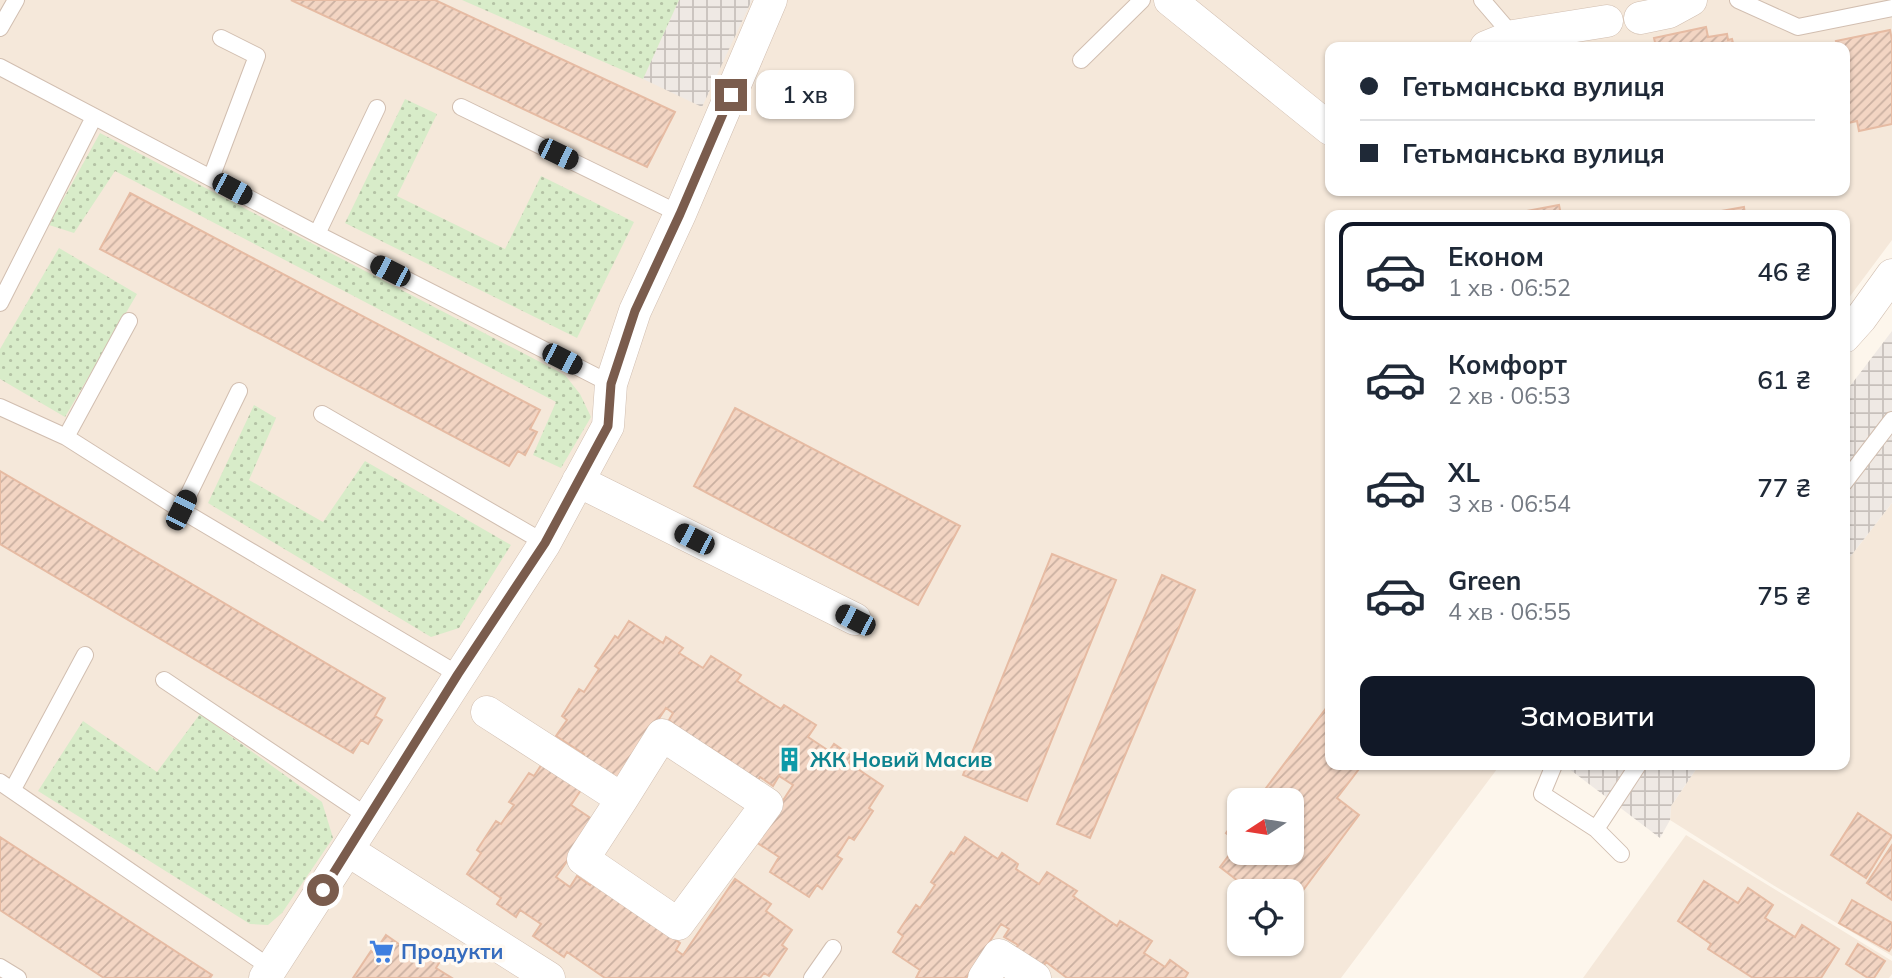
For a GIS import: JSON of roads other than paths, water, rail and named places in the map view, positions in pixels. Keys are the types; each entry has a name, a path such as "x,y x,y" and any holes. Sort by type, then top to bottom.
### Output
{"street":[{"path":"268,973 370,818 458,674 545,543 608,426 611,384 635,311 680,214 771,0"},
{"path":"1170,0 1325,125"},
{"path":"1640,18 1668,12 1691,0"},
{"path":"1499,41 1607,21"},
{"path":"1850,330 1892,275"},
{"path":"578,481 855,620"},
{"path":"487,712 622,799"},
{"path":"662,735 767,804 678,925 583,859 622,799 662,735"},
{"path":"349,851 549,978"},
{"path":"984,978 999,956 1035,978"}],"lane":[{"path":"0,28 16,0"},
{"path":"1081,60 1142,0"},
{"path":"1482,0 1499,41"},
{"path":"1738,0 1798,27 1892,8"},
{"path":"211,178 257,56 221,38"},
{"path":"0,67 317,234 611,384"},
{"path":"461,107 680,214"},
{"path":"317,234 377,108"},
{"path":"0,303 94,117"},
{"path":"66,437 130,321"},
{"path":"181,510 239,391"},
{"path":"0,407 66,437 181,510 458,674"},
{"path":"322,414 545,543"},
{"path":"1850,475 1892,420"},
{"path":"85,654 6,786 268,973"},
{"path":"164,680 370,818"},
{"path":"1552,770 1542,794 1596,829 1621,854"},
{"path":"1596,829 1635,770"},
{"path":"811,978 833,948"},
{"path":"0,967 18,978"}],"place":[{"name":"ЖК Новий Масив","path":"790,759"},
{"name":"Продукти","path":"381,951"}]}
